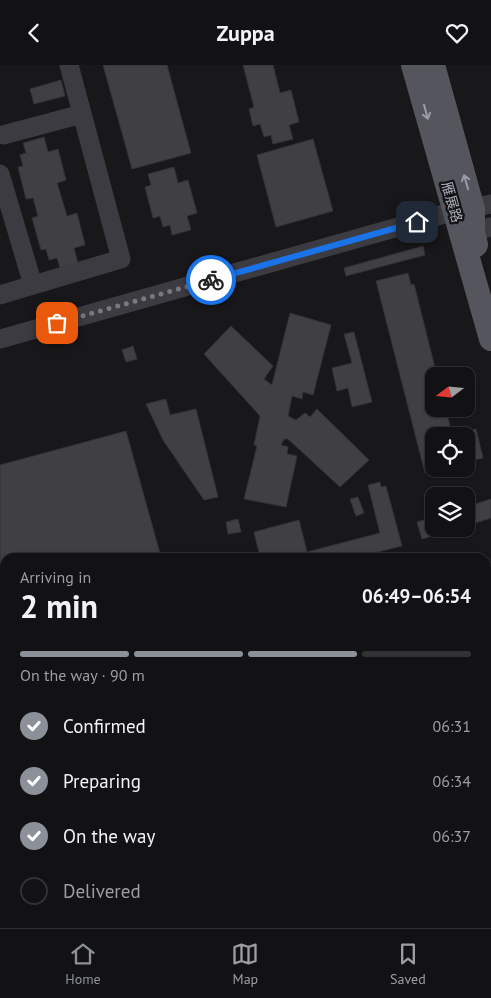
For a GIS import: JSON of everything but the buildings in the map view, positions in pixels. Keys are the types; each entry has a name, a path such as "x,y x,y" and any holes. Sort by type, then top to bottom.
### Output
{"main road":[{"name":"雁展路","path":"413,65 482,229 491,297"},
{"name":"雁展路","path":"433,65 473,208 491,339"}],"street":[{"path":"0,295 121,259 69,65"},
{"path":"1,131 82,114"},
{"path":"0,173 33,285"},
{"path":"0,339 473,208"}],"way so far":[{"path":"57,323 211,280"}],"route":[{"path":"211,280 417,222"}]}
